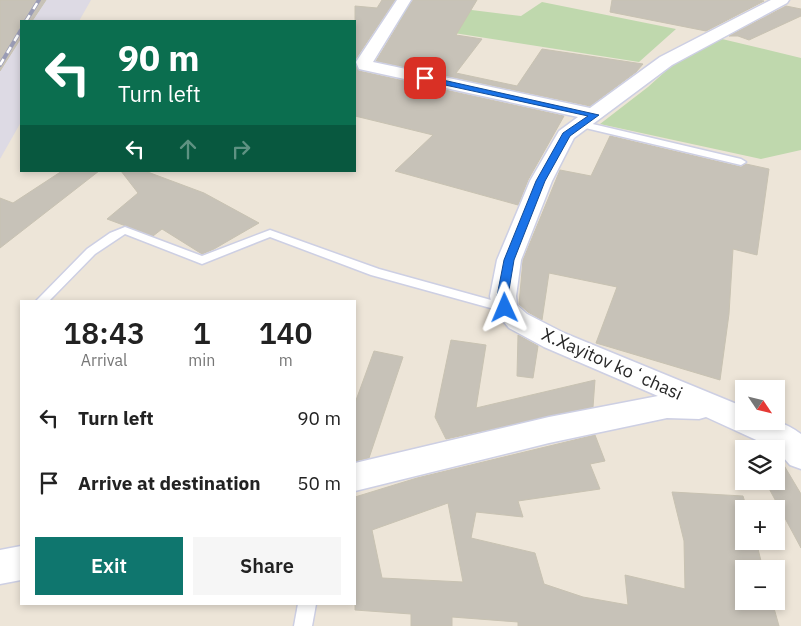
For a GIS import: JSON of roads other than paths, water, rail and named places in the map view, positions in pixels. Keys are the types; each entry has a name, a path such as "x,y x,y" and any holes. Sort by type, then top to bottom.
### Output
{"street":[{"path":"404,0 364,62 365,65 587,119"},
{"path":"505,308 503,296 509,260 541,181 566,135 666,61 782,0"},
{"name":"X.Xayitov koʻchasi","path":"505,308 518,320 554,340 735,417"},
{"path":"356,477 549,430 667,406 714,408"},
{"name":"X.Xayitov koʻchasi","path":"770,430 800,452"},
{"path":"0,566 20,563"}],"lane":[{"path":"587,119 742,162"},
{"path":"43,300 100,245 113,234 125,230 202,260 270,232 375,272 505,308"},
{"path":"303,626 307,605"}],"railway":[{"path":"27,20 39,0"},
{"path":"0,65 20,32"}]}
